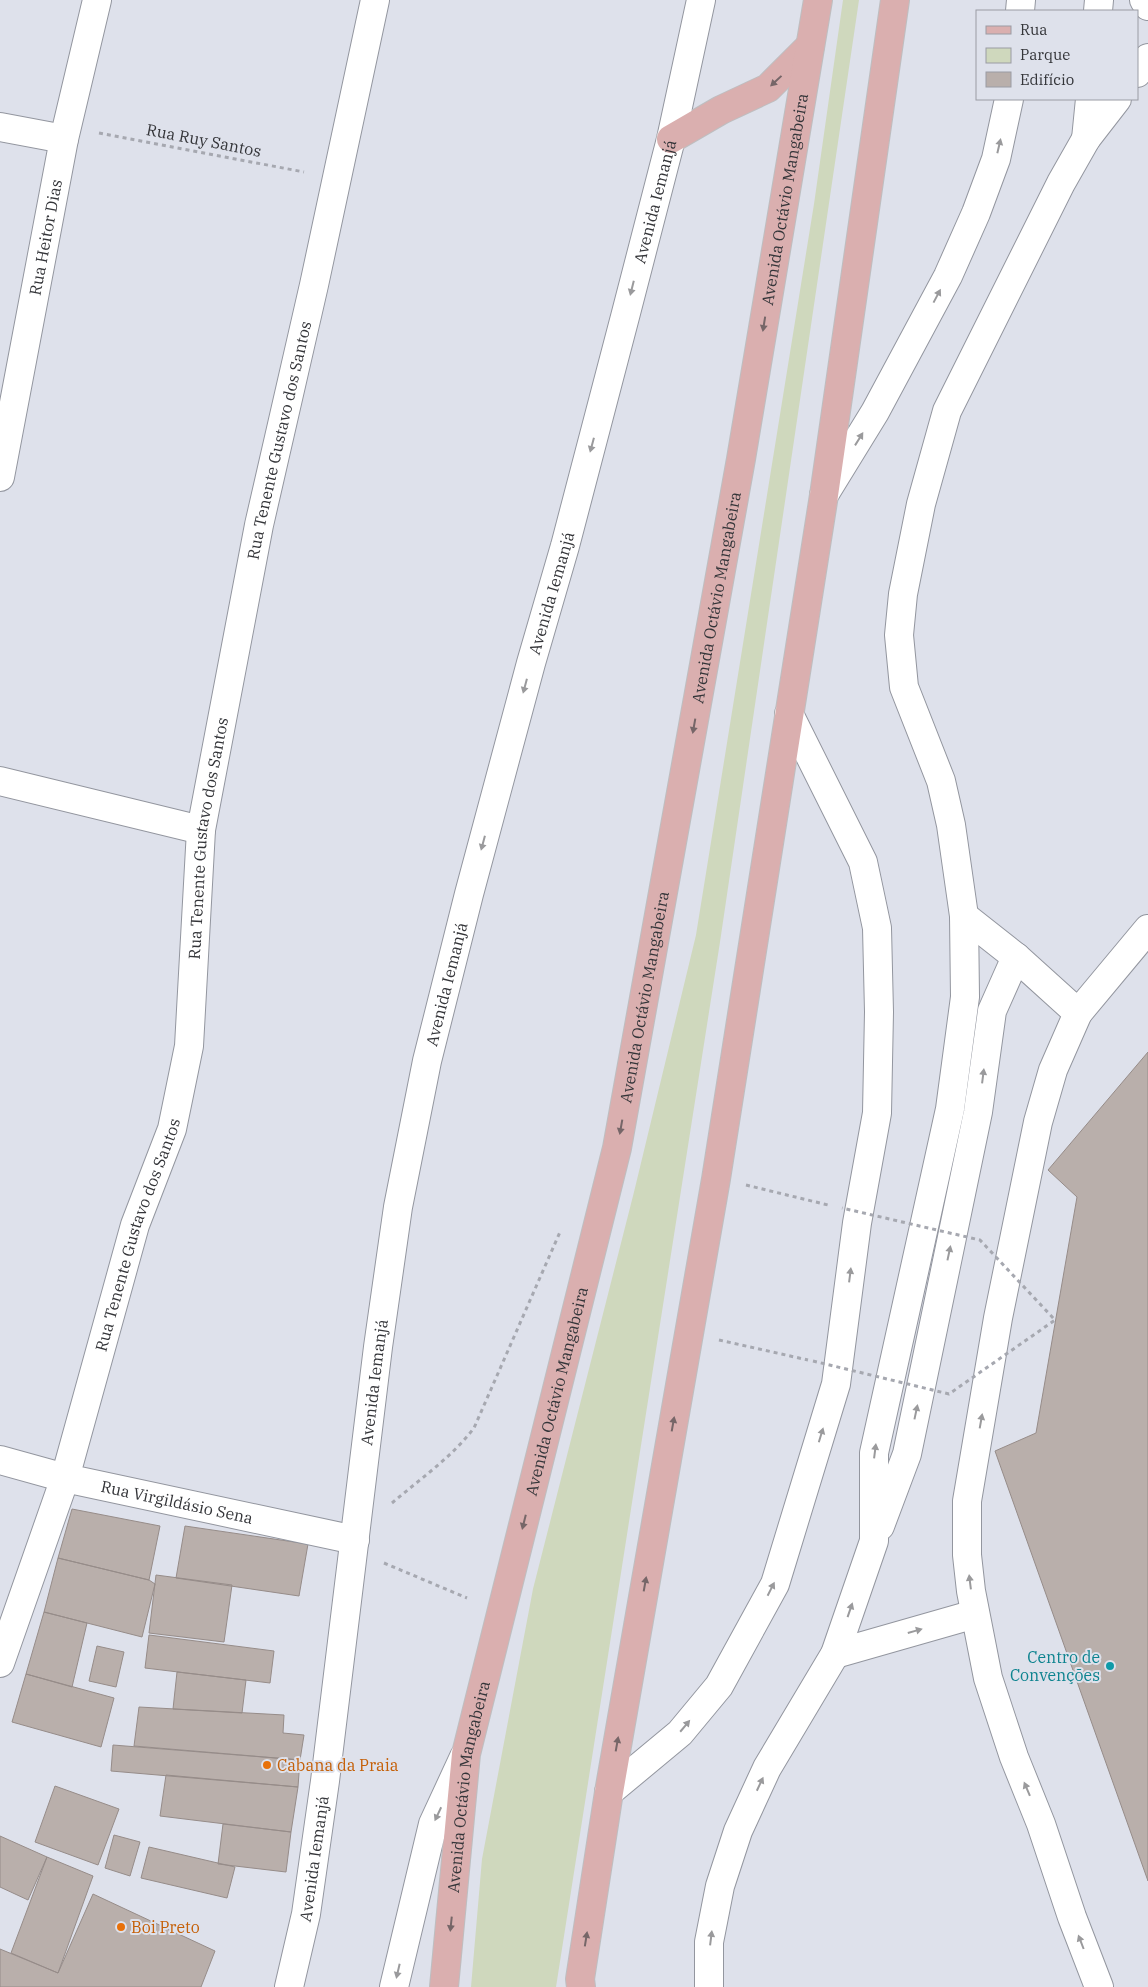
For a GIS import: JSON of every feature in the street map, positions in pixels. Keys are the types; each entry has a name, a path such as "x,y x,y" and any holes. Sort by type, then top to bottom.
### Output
{"main road":[{"name":"Avenida Octávio Mangabeira","path":"444,1987 466,1754 617,1148 740,468 818,0"},
{"path":"580,1984 608,1792 716,1179 824,495 895,0"},
{"path":"671,139 712,114 768,88 810,46"}],"street":[{"name":"Rua Heitor Dias","path":"0,477 66,133 97,0"},
{"name":"Rua Tenente Gustavo dos Santos","path":"0,1663 65,1478 134,1225 172,1129 189,1046 201,830 259,525 375,0"},
{"name":"Avenida Iemanjá","path":"289,1987 306,1914 325,1782 378,1347 398,1207 427,1061 488,827 565,546 671,139 701,0"},
{"path":"1144,0 1148,6"},
{"path":"1138,72 1148,58"},
{"path":"824,495 875,412 948,276 976,213 992,168 1009,100"},
{"path":"1086,139 1090,100"},
{"path":"874,1541 874,1453 950,1109 965,997 964,916 951,826 941,781 904,687 899,635 904,594 921,504 947,411 1056,191 1086,139 1116,100"},
{"path":"0,127 66,133"},
{"path":"608,1792 680,1732 724,1678 774,1584 836,1384 857,1222 877,1113 879,1012 877,928 863,862 789,714"},
{"path":"0,781 201,830"},
{"path":"964,916 1016,957 1078,1013"},
{"path":"1099,1987 1072,1917 1042,1824 1014,1757 988,1678 975,1614 967,1555 967,1501 993,1347 1038,1122 1053,1070 1078,1013 1148,929"},
{"path":"709,1987 711,1932 720,1886 738,1831 767,1768 835,1654 874,1541 907,1454 978,1112 992,1010 1016,957"},
{"path":"960,1033 987,1042"},
{"path":"950,1109 978,1112"},
{"name":"Rua Virgildásio Sena","path":"0,1460 65,1478 354,1545"},
{"path":"835,1654 975,1614"},
{"path":"394,1987 433,1824 466,1754"}],"path":[{"name":"Rua Ruy Santos","path":"66,133 337,178"},
{"path":"714,1338 949,1394 1055,1320 980,1240 745,1185"},
{"path":"387,1508 445,1459 474,1428 560,1232"},
{"path":"354,1545 467,1598"}],"green space":[{"path":"843,0 859,0 720,942 556,1987 471,1987 482,1859 533,1589 634,1192 696,935 814,204"}],"building":[{"name":"Centro de Convenções","path":"1148,1052 1148,1881 995,1451 1036,1433 1077,1197 1048,1170"},
{"path":"72,1509 160,1526 149,1580 58,1558"},
{"path":"185,1526 308,1544 299,1596 176,1578"},
{"path":"58,1558 149,1580 155,1584 142,1637 44,1612"},
{"path":"156,1575 232,1585 224,1642 149,1633"},
{"path":"44,1612 87,1623 72,1687 26,1674"},
{"path":"149,1635 274,1651 270,1683 145,1668"},
{"path":"97,1646 124,1652 116,1687 89,1681"},
{"path":"177,1672 246,1680 242,1713 173,1709"},
{"path":"26,1674 114,1698 101,1747 12,1722"},
{"path":"139,1707 284,1715 283,1733 304,1735 300,1760 134,1746"},
{"path":"113,1745 300,1760 298,1787 111,1771"},
{"path":"166,1775 298,1787 291,1832 160,1816"},
{"path":"55,1786 119,1809 98,1865 35,1842"},
{"path":"223,1824 291,1832 286,1872 218,1864"},
{"path":"114,1835 140,1842 130,1876 105,1868"},
{"path":"0,1836 47,1857 28,1900 0,1887"},
{"path":"149,1847 235,1867 227,1898 141,1878"},
{"path":"47,1857 93,1876 58,1973 11,1953"},
{"name":"Boi Preto","path":"93,1894 215,1951 201,1987 0,1987 0,1949 58,1973"}],"place":[{"name":"Centro de Convenções","path":"1110,1666"},
{"name":"Cabana da Praia","path":"267,1765"},
{"name":"Boi Preto","path":"121,1927"}]}
